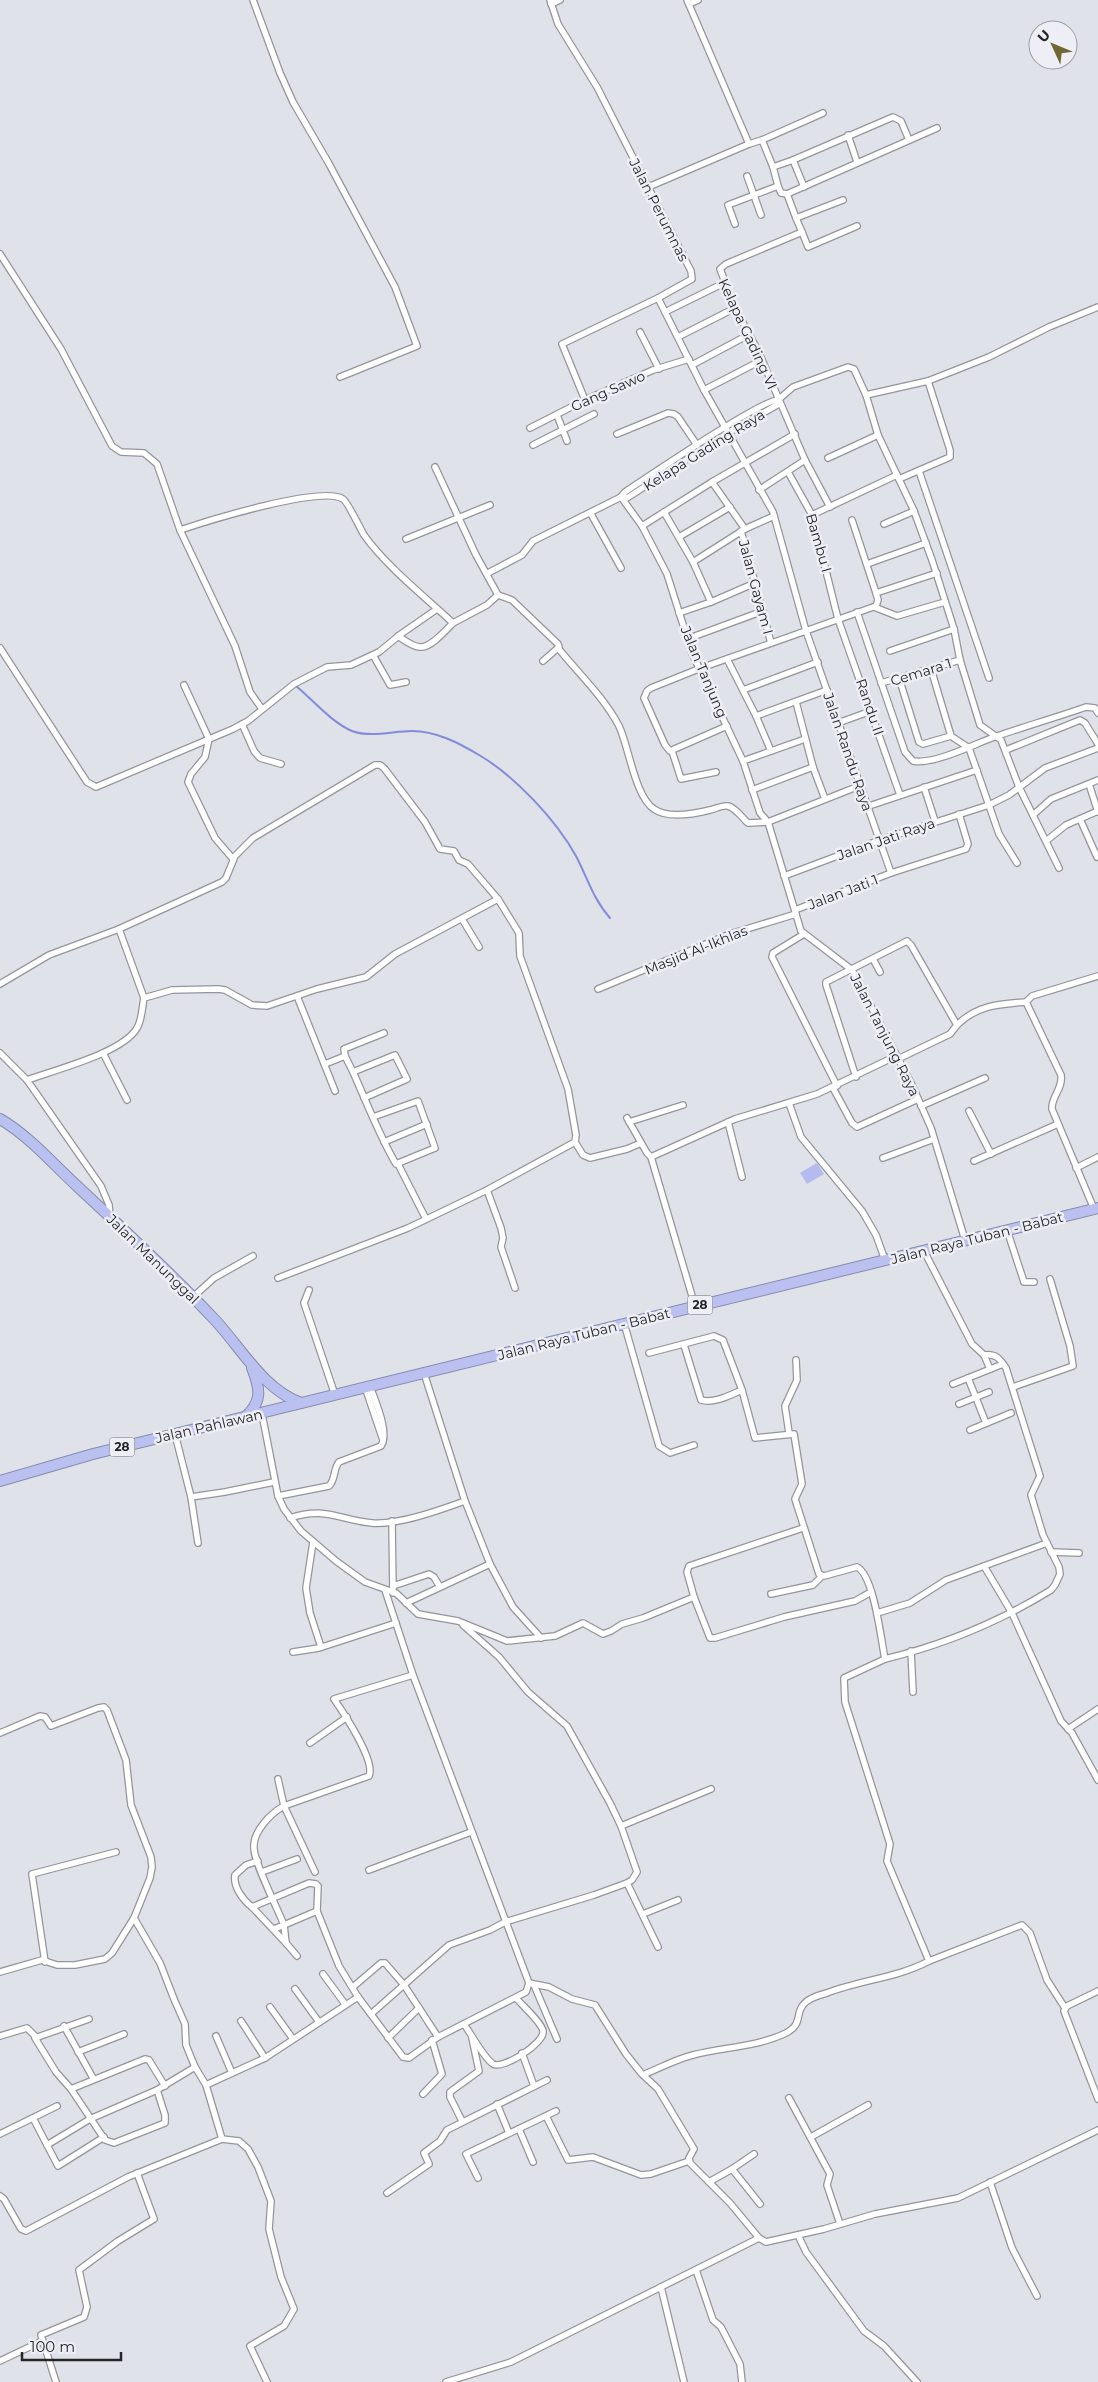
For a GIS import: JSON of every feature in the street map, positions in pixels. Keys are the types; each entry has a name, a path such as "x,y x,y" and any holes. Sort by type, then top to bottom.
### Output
{"highway":[{"name":"Jalan Manunggal","path":"0,1119 17,1131 193,1297 231,1337 248,1360 275,1389 286,1397 302,1404"},
{"name":"Jalan Raya Tuban - Babat","path":"274,1411 368,1386 1096,1208"},
{"path":"245,1418 253,1410 260,1397 257,1381 248,1360"},
{"name":"Jalan Pahlawan","path":"0,1481 93,1454 274,1411"}],"street":[{"path":"253,0 293,102 328,162 395,287 417,346 340,378"},
{"path":"551,2 560,0"},
{"path":"698,0 688,2 749,144"},
{"name":"Jalan Perumnas","path":"551,2 558,24 597,87 692,278 690,281 658,298"},
{"path":"646,188 823,113"},
{"path":"773,167 896,117 901,121 909,140"},
{"path":"787,194 937,128"},
{"path":"848,135 857,162"},
{"path":"762,140 773,167 778,186 782,192 787,194 808,247 858,226"},
{"path":"792,160 804,187"},
{"path":"747,176 761,215"},
{"path":"735,224 728,205 778,186"},
{"path":"796,218 843,200"},
{"name":"Kelapa Gading VI","path":"802,232 721,267 720,272 735,308 762,360 806,460 830,507"},
{"path":"0,254 61,349 112,446 121,452 144,453 157,464 180,530 235,646 250,692 262,709"},
{"path":"665,312 724,283"},
{"path":"585,400 562,344 658,298 726,430"},
{"path":"1059,868 1019,786 1001,740 980,725 960,660 954,629 926,542 914,511 878,435 866,395 928,381 989,357 1049,327 1098,307"},
{"path":"678,338 735,308"},
{"path":"640,332 659,369"},
{"name":"Gang Sawo","path":"530,428 585,400 659,369 691,362 750,334"},
{"path":"704,390 762,360"},
{"name":"Kelapa Gading Raya","path":"726,430 627,498 621,497 624,492 697,445 726,430 776,405 778,400 800,384 848,367 854,370 866,395"},
{"path":"812,514 898,477 948,460 950,453 928,381"},
{"path":"617,434 668,413 674,414 678,418 697,445"},
{"path":"533,445 594,414"},
{"path":"557,415 567,441"},
{"name":"Jalan Randu Raya","path":"726,430 774,516 806,631 891,873"},
{"path":"642,526 744,462 795,434"},
{"path":"828,458 878,435"},
{"path":"760,490 806,460"},
{"path":"435,467 476,555 488,573 498,595 512,600 558,644 558,648 602,700 618,726 641,792 648,805 655,810 673,814 694,813 725,805 736,810 748,823 768,822 859,786"},
{"path":"918,471 989,678"},
{"name":"Bambu I","path":"788,472 812,514 838,619"},
{"name":"Jalan Gayam I","path":"712,482 730,506 743,530 772,643"},
{"path":"180,530 227,515 265,506 320,496 341,498 348,504 351,514 370,543 437,610 453,623"},
{"path":"488,573 522,555 533,541 591,514 621,497"},
{"name":"Jalan Tanjung","path":"621,497 642,526 667,574 687,639 743,761 760,814 768,822"},
{"path":"406,538 457,516 490,505"},
{"path":"679,538 730,506"},
{"path":"884,524 914,511"},
{"path":"664,512 693,562 711,602"},
{"path":"591,514 621,568"},
{"path":"693,562 743,530 774,516"},
{"path":"716,772 681,779 672,751 668,750 665,745 644,698 645,694 652,688 701,668 874,607 878,603 876,593 852,520"},
{"path":"867,564 926,542"},
{"path":"876,593 936,573"},
{"path":"679,613 711,602 755,582"},
{"path":"398,636 420,647 427,646 453,623 492,602 498,595"},
{"path":"874,607 897,616 945,602"},
{"path":"0,648 90,786 94,787 103,785 209,740 242,724 294,684 327,667 351,665 372,655 437,610"},
{"path":"687,639 763,612"},
{"path":"857,612 905,752 912,761 926,761 969,748 996,737 1086,708 1095,708 1098,713"},
{"name":"Randu II","path":"838,619 872,711 900,795"},
{"path":"890,651 954,629"},
{"path":"543,661 558,648"},
{"path":"372,655 390,685 406,682"},
{"path":"727,659 756,716 771,751"},
{"name":"Cemara 1","path":"882,683 960,660"},
{"path":"743,690 818,662"},
{"path":"931,669 951,736 969,748 1000,836 1017,863"},
{"path":"899,678 920,744 951,736"},
{"path":"184,685 209,740 205,757 190,774 188,782 215,838 233,859"},
{"path":"756,716 827,690"},
{"path":"796,702 813,767 825,800"},
{"path":"838,723 872,711"},
{"path":"1006,750 1080,720 1085,723 1098,746"},
{"path":"242,724 260,758 281,764"},
{"path":"672,751 727,726"},
{"path":"743,761 806,739"},
{"name":"Jalan Jati Raya","path":"784,876 880,840 989,804 1008,795 1045,768 1098,746"},
{"path":"0,984 49,954 119,929 222,882 226,878 233,859 254,838 357,774 378,764 384,768 425,822 440,849 454,851 459,860 468,864 498,899 519,933 519,949 523,964 568,1089 576,1135 575,1142 584,1155 590,1158 627,1149 641,1143"},
{"path":"752,790 813,767"},
{"path":"866,806 977,770"},
{"path":"1033,815 1051,799 1098,780"},
{"path":"1046,841 1066,825 1098,811 1089,784"},
{"path":"924,787 935,821"},
{"name":"Jalan Jati 1","path":"795,912 891,873 966,849 968,844 959,814"},
{"path":"1080,819 1096,857"},
{"path":"768,822 795,912 804,934 773,953 772,957 852,1123 857,1127 918,1099"},
{"path":"144,998 172,990 218,989 225,990 244,1002 262,1006 371,974 395,954 498,899"},
{"name":"Masjid Al-Ikhlas","path":"598,988 730,934 795,912"},
{"path":"462,919 479,947"},
{"path":"27,1080 103,1053 134,1034 138,1026 144,998 119,929"},
{"name":"Jalan Tanjung Raya","path":"804,934 852,970 921,1106 934,1139 965,1240"},
{"path":"856,1077 826,985 828,980 852,970 904,942 909,943 957,1025"},
{"path":"872,958 880,972"},
{"path":"651,1157 728,1122 835,1087 950,1034 957,1025 976,1010 987,1006 1026,1002 1032,996 1098,976"},
{"path":"297,996 326,1064 335,1091"},
{"path":"1026,1002 1061,1075 1060,1090 1052,1105 1076,1168 1096,1208"},
{"path":"384,1033 346,1048 343,1051 384,1142 395,1164 398,1164 426,1219"},
{"path":"0,1052 27,1080 101,1186 109,1205 110,1217"},
{"path":"103,1053 128,1100"},
{"path":"352,1072 393,1055 398,1057 406,1080 364,1098"},
{"path":"326,1064 345,1056"},
{"path":"921,1106 985,1078"},
{"path":"373,1118 416,1101 427,1124 434,1148 398,1164"},
{"path":"789,1103 801,1137 862,1211 876,1235 885,1260"},
{"path":"683,1105 628,1120 651,1157 695,1306"},
{"path":"969,1111 991,1154"},
{"path":"728,1122 742,1177"},
{"path":"384,1142 427,1124"},
{"path":"974,1161 1058,1124"},
{"path":"883,1158 934,1139"},
{"path":"278,1278 389,1237 486,1190 575,1142"},
{"path":"1076,1168 1098,1156"},
{"path":"486,1190 501,1227 503,1238 501,1247 515,1288"},
{"path":"1007,1230 1024,1282 1034,1282"},
{"path":"924,1251 972,1344 984,1355 990,1370"},
{"path":"193,1297 214,1278 253,1256"},
{"path":"1013,1387 1070,1369 1073,1365 1050,1279"},
{"path":"309,1290 305,1305 335,1395"},
{"path":"624,1323 659,1446 670,1453 694,1445"},
{"path":"649,1353 714,1336 721,1338 742,1390 755,1438 789,1433 794,1434 802,1482 794,1499 819,1574 822,1576"},
{"path":"684,1345 701,1400 719,1399 742,1390"},
{"path":"929,1962 887,1861 890,1844 845,1702 843,1681 845,1676 885,1659 954,1638 1012,1614 1055,1585 1060,1574 1047,1543 1031,1495 1040,1476 1013,1387 1003,1364 995,1355 984,1355"},
{"path":"789,1433 785,1406 797,1380 796,1360"},
{"path":"953,1384 1003,1364"},
{"path":"424,1373 465,1501 490,1564 513,1607 541,1638"},
{"path":"968,1378 986,1423"},
{"path":"278,1496 329,1486 333,1482 336,1466 339,1462 376,1450 384,1442 384,1428 368,1386"},
{"path":"959,1404 989,1392"},
{"path":"970,1430 1011,1413"},
{"path":"262,1414 278,1496 290,1518 314,1542 352,1574 385,1590 393,1590 429,1574 434,1577 440,1587"},
{"path":"175,1434 191,1497 198,1543"},
{"path":"191,1497 274,1482"},
{"path":"290,1518 314,1512 373,1523 434,1512 465,1501"},
{"path":"392,1521 393,1590 418,1614 458,1621 501,1640 556,1636 583,1623 603,1634 622,1624 643,1618 694,1597"},
{"path":"803,1528 689,1566 687,1572 694,1597 710,1638 784,1617 856,1601 871,1592"},
{"path":"314,1542 306,1588 310,1613 321,1647"},
{"path":"877,1613 910,1602 946,1580 1047,1543"},
{"path":"1051,1552 1079,1553"},
{"path":"406,1603 490,1564"},
{"path":"984,1566 1012,1614 1059,1718 1068,1729 1098,1780"},
{"path":"770,1594 813,1585 822,1576 859,1568 864,1574 871,1592 877,1613 885,1659"},
{"path":"385,1590 413,1676 505,1922 557,2039"},
{"path":"371,2014 449,1945 490,1930 505,1922 627,1883 635,1876 637,1867 621,1826 562,1720 538,1702 499,1657 458,1621"},
{"path":"293,1652 321,1647 396,1623"},
{"path":"911,1651 913,1692"},
{"path":"286,1943 284,1925 254,1849 257,1834 275,1811 284,1806 369,1776 367,1760 347,1717 334,1699 413,1676"},
{"path":"0,1733 40,1716 45,1716 51,1726 104,1707 107,1710 126,1760 131,1806 151,1857 152,1867 150,1878 134,1918 108,1958 75,1965 38,1961 0,1972"},
{"path":"1068,1729 1098,1709"},
{"path":"310,1743 347,1717"},
{"path":"278,1779 284,1806 315,1872"},
{"path":"621,1826 711,1789"},
{"path":"369,1870 471,1832"},
{"path":"45,1962 32,1874 116,1852"},
{"path":"262,1872 297,1859"},
{"path":"258,1861 238,1870 234,1878 235,1885 252,1907 297,1956"},
{"path":"252,1907 273,1896 313,1882 318,1886 317,1911 339,1966 358,1997 406,2059 435,2038 516,1998 526,1992 531,1984"},
{"path":"627,1883 658,1946"},
{"path":"643,1914 678,1900"},
{"path":"274,1929 317,1911"},
{"path":"134,1918 160,1963 185,2024 187,2033 186,2045 195,2067 206,2085 222,2139"},
{"path":"644,2075 692,2055 734,2048 789,2032 798,2023 802,2006 809,2000 828,1992 914,1969 1022,1925 1029,1930 1047,1980 1065,2008 1098,2099"},
{"path":"353,1987 381,1963 389,1966 404,1985 435,2038 443,2071 440,2077 424,2094"},
{"path":"323,1974 345,2004"},
{"path":"531,1984 549,1987 572,1999 595,2005 626,2054 658,2090 694,2146 689,2161"},
{"path":"295,1989 318,2022"},
{"path":"1065,2008 1098,1991"},
{"path":"206,2085 265,2058 358,1997"},
{"path":"464,2024 489,2061 496,2066 503,2065 538,2043 543,2031 542,2027 516,1998"},
{"path":"270,2007 293,2038"},
{"path":"388,2038 419,2008"},
{"path":"36,2036 88,2019"},
{"path":"241,2021 265,2058"},
{"path":"64,2026 93,2078"},
{"path":"0,2036 27,2028 36,2036 35,2039 56,2072 71,2089 90,2119 108,2142 114,2143 165,2123 165,2115 157,2090"},
{"path":"78,2052 124,2034"},
{"path":"216,2036 232,2073"},
{"path":"462,2121 450,2098 450,2092 478,2071 472,2036"},
{"path":"522,2053 534,2086"},
{"path":"71,2089 93,2078 148,2059 165,2086"},
{"path":"47,2145 90,2119 157,2090 195,2067"},
{"path":"387,2193 429,2164 424,2153 440,2141 447,2130 547,2080"},
{"path":"789,2098 830,2174 827,2185 840,2224"},
{"path":"497,2104 509,2133"},
{"path":"810,2137 868,2105"},
{"path":"0,2134 57,2106"},
{"path":"478,2178 466,2154 556,2111"},
{"path":"546,2116 568,2160 593,2157 640,2175 651,2174 689,2161"},
{"path":"33,2118 58,2166 104,2138"},
{"path":"519,2128 533,2162"},
{"path":"689,2161 759,2238 769,2242 875,2214 958,2198 1098,2130"},
{"path":"0,2196 4,2199 21,2229 26,2231 137,2173 222,2139 239,2141 248,2149 258,2167 272,2201 269,2228 281,2277 294,2309 290,2319 284,2326 250,2346 267,2382"},
{"path":"710,2182 754,2154"},
{"path":"732,2169 760,2204"},
{"path":"56,2382 41,2335 84,2317 87,2307 79,2270 118,2241 153,2221 154,2214 137,2173"},
{"path":"990,2182 1012,2248 1037,2296"},
{"path":"798,2235 806,2252 864,2331 886,2348 917,2382"},
{"path":"446,2382 511,2362 759,2238"},
{"path":"696,2270 713,2320 720,2327 740,2364 742,2382"},
{"path":"661,2287 684,2382"},
{"path":"0,2361 42,2342"}],"shaded area":[{"path":"817,1163 824,1174 807,1184 800,1173"}],"waterway":[{"path":"296,686 330,716 352,731 367,734 412,731 430,733 455,742 493,764 534,800 568,842 599,903 610,918"}]}
